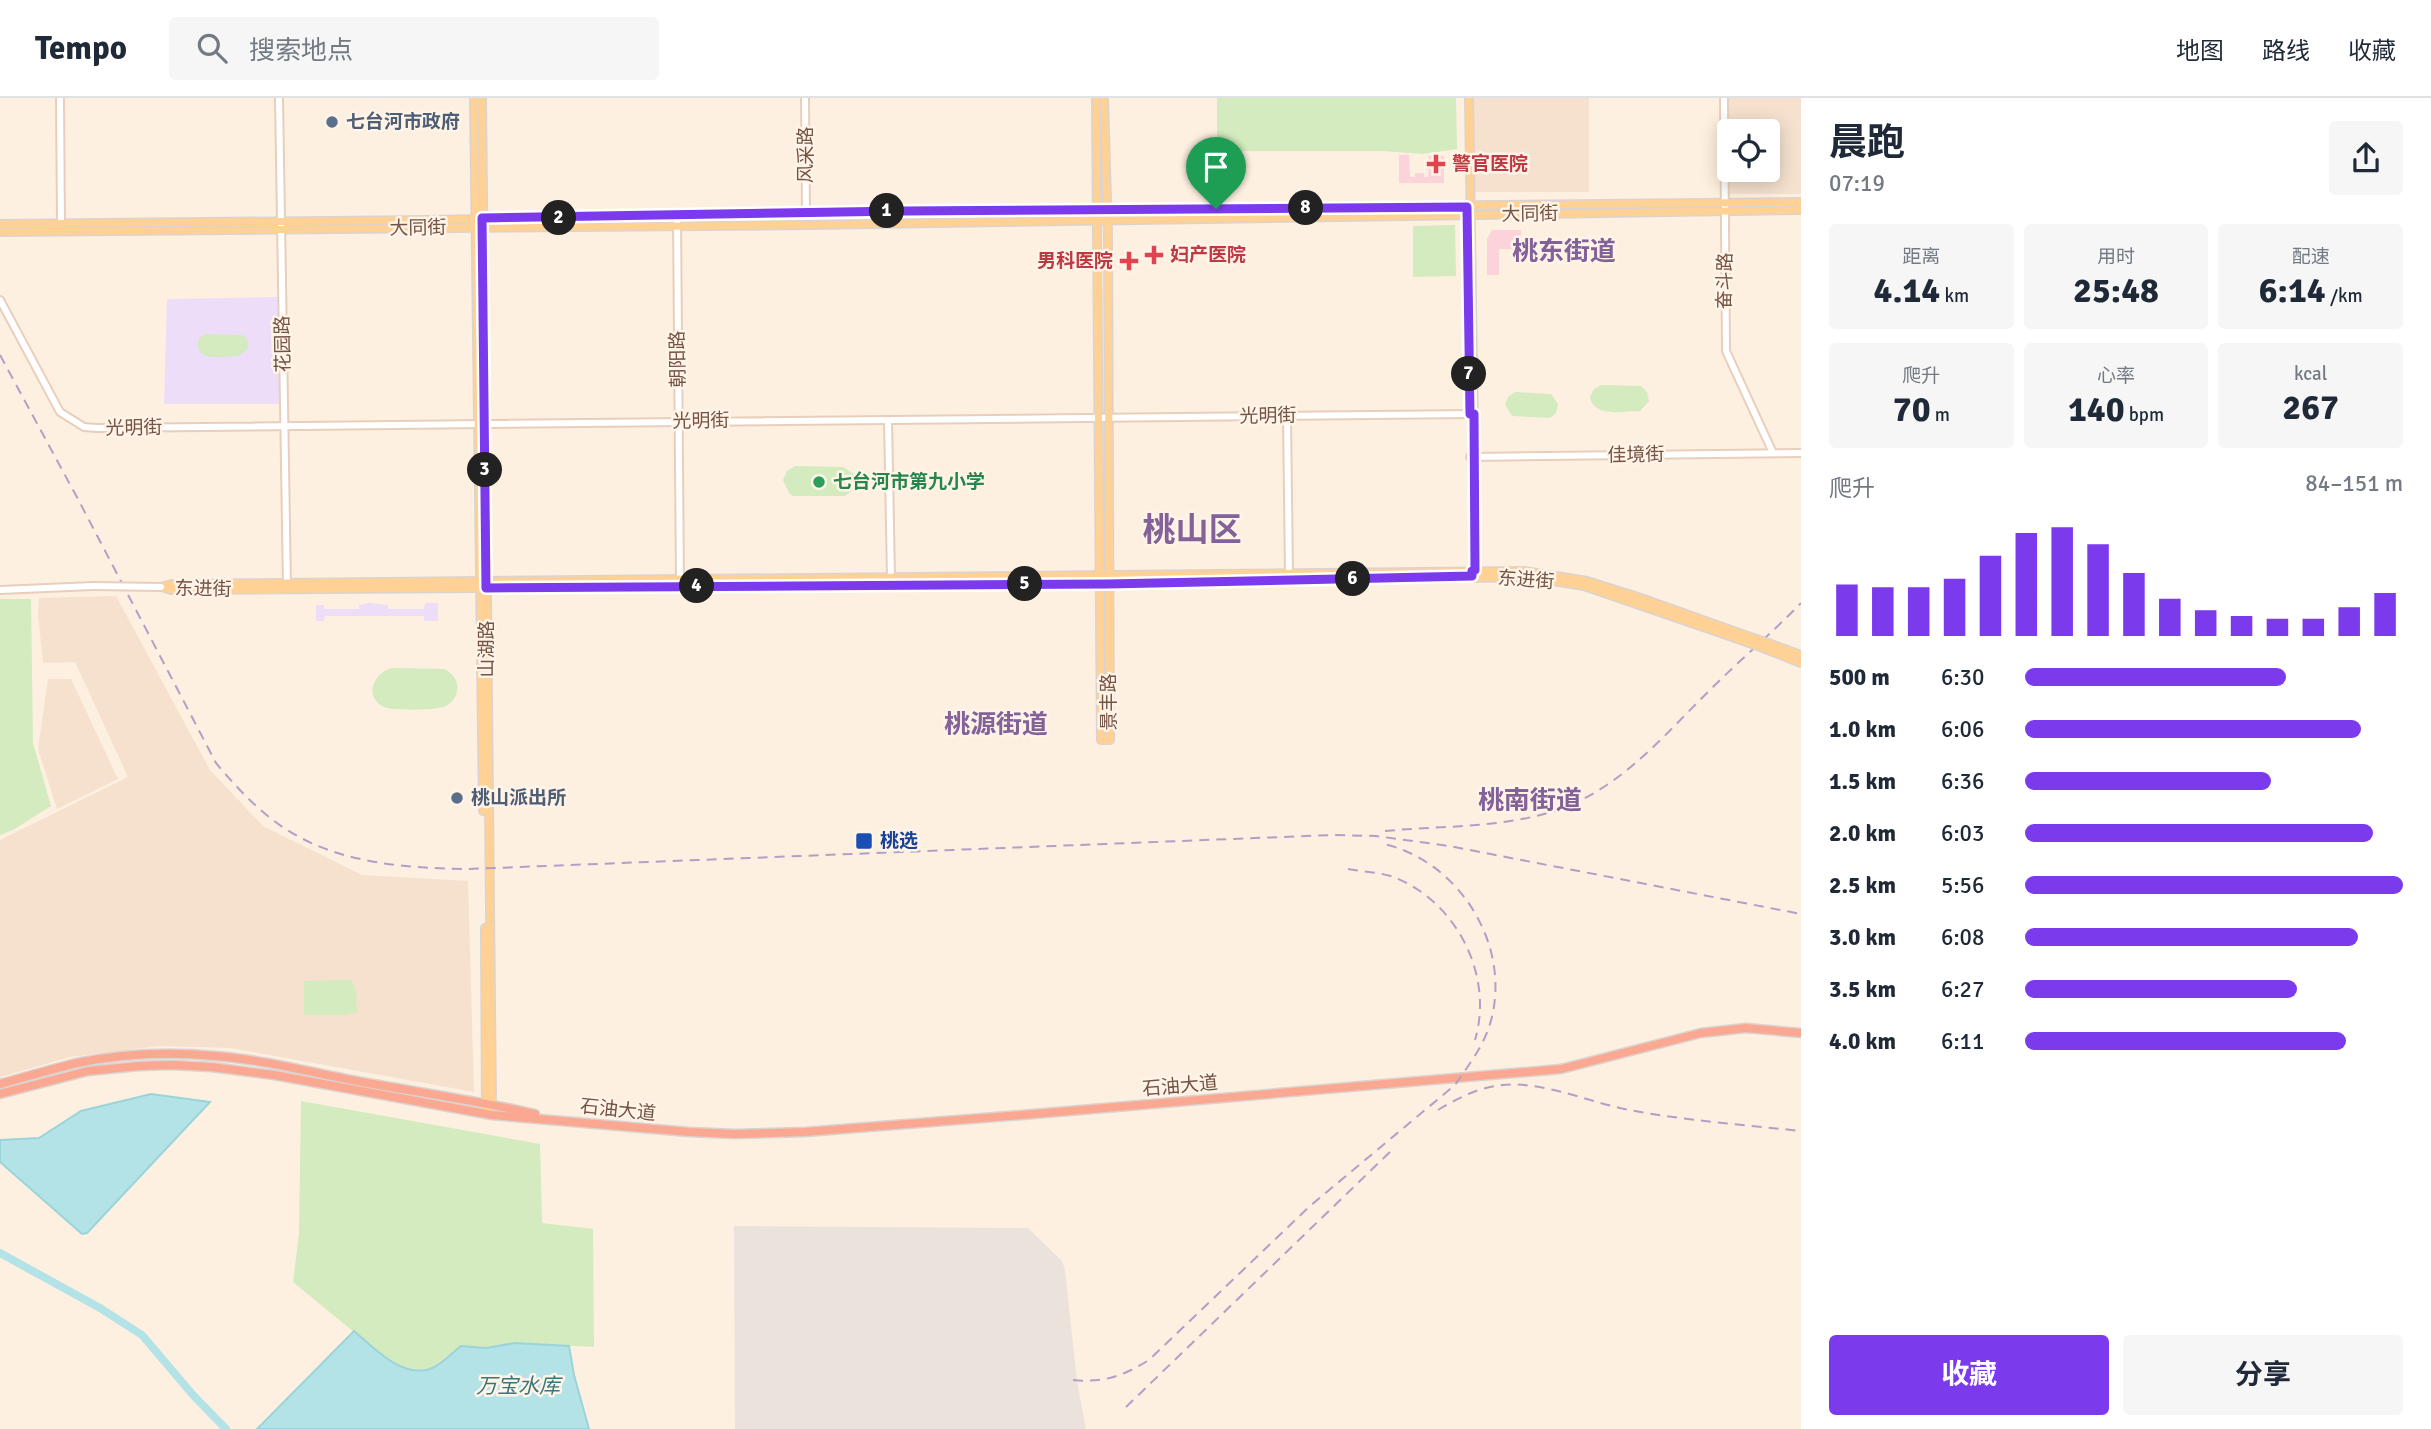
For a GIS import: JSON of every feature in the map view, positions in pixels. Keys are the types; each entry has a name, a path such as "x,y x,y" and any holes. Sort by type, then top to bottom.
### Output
{"highway":[{"name":"石油大道","path":"0,1094 88,1071 185,1065 274,1075 489,1114 736,1134 874,1127 1561,1069 1701,1033 1746,1028 1801,1033"},
{"name":"石油大道","path":"0,1084 81,1063 131,1057 216,1056 288,1066 489,1104 558,1120"}],"main road":[{"name":"山湖路","path":"474,98 479,218"},
{"name":"山湖路","path":"482,98 479,228 489,1114"},
{"name":"景丰路","path":"1096,98 1095,220 1103,417"},
{"name":"景丰路","path":"1104,98 1108,220 1103,417 1101,740 1110,740 1104,580"},
{"path":"1467,98 1474,574"},
{"name":"大同街","path":"1726,208 1801,202"},
{"name":"大同街","path":"0,223 479,228 1108,220 1470,211 1726,208 1801,210"},
{"name":"大同街","path":"0,232 479,218 806,212 1470,211"},
{"name":"东进街","path":"680,583 891,578 1104,580 1289,574 1474,574 1529,577 1584,586 1765,646 1801,655"},
{"name":"东进街","path":"161,587 172,584 287,586 1104,580 1474,574"},
{"name":"东进街","path":"1765,646 1801,663"}],"street":[{"path":"60,98 61,223"},
{"name":"花园路","path":"279,98 287,586"},
{"name":"风采路","path":"805,98 806,212"},
{"name":"奋斗路","path":"1724,98 1726,351 1773,453"},
{"name":"朝阳路","path":"677,215 680,583"},
{"name":"光明街","path":"0,300 60,412 84,427 1472,414"},
{"path":"1287,416 1289,574"},
{"path":"888,420 891,578"},
{"name":"佳境街","path":"1472,457 1801,453"},
{"path":"0,590 93,586 161,587"}],"shaded area":[{"path":"1473,98 1589,98 1589,192 1473,192"},
{"path":"1727,98 1801,98 1801,194 1728,194 1728,182 1780,182 1780,119 1727,119"},
{"name":"警官医院","path":"1399,155 1409,155 1410,177 1415,177 1415,173 1424,173 1424,177 1428,177 1429,156 1444,156 1444,183 1399,183"},
{"path":"1492,230 1521,230 1521,249 1499,249 1499,275 1487,275 1487,239"},
{"path":"278,297 280,404 164,404 167,299"},
{"path":"116,596 210,770 263,826 362,875 468,881 474,1092 230,1048 159,1046 70,1057 0,1077 0,840 128,777 75,662 43,663 38,616 39,598"},
{"path":"425,603 438,603 438,621 424,621 424,616 325,616 324,621 316,621 316,605 324,605 325,609 359,609 359,605 388,605 389,609 424,609"},
{"path":"48,679 71,679 118,779 57,809 38,749"},
{"path":"734,1226 1028,1228 1062,1261 1065,1270 1077,1381 1086,1429 735,1429"}],"green space":[{"path":"1217,98 1456,98 1457,149 1423,154 1382,151 1217,151"},
{"path":"1455,225 1456,276 1413,277 1413,226"},
{"path":"207,334 243,335 248,341 248,349 239,356 204,355 200,352 198,342"},
{"path":"1601,385 1641,386 1647,392 1649,401 1640,411 1604,411 1593,404 1590,398 1593,390"},
{"path":"1515,392 1551,394 1558,404 1556,413 1550,418 1512,416 1505,405 1508,397"},
{"name":"七台河市第九小学","path":"795,466 843,467 854,474 855,488 845,496 793,496 783,480 787,471"},
{"path":"0,599 31,599 33,743 51,806 0,835"},
{"path":"392,668 445,669 456,681 456,696 449,704 439,708 405,710 384,707 374,697 373,685 380,674"},
{"path":"351,980 356,989 357,1012 345,1015 304,1015 304,981"},
{"path":"301,1101 540,1144 542,1223 593,1229 594,1347 515,1343 486,1348 461,1346 430,1369 408,1370 383,1356 293,1282 299,1234"}],"water":[{"path":"151,1094 210,1102 87,1233 82,1234 0,1162 0,1140 39,1138 81,1111"},
{"name":"万宝水库","path":"354,1331 389,1360 419,1371 434,1367 461,1346 486,1348 515,1343 569,1346 589,1429 257,1429"}],"waterway":[{"path":"0,1253 100,1308 142,1335 226,1429"}],"railway":[{"path":"0,355 216,763 269,817 314,844 339,853 390,864 469,869 1333,835 1376,836 1449,846 1801,914"},
{"path":"1385,831 1525,819 1570,805 1593,793 1636,763 1801,603"},
{"path":"1073,1380 1113,1377 1149,1360 1310,1206 1455,1085 1479,1048 1490,1024 1495,995 1494,966 1487,938 1475,912 1457,889 1436,869 1412,854 1384,844"},
{"path":"1348,869 1396,878 1418,890 1437,905 1453,923 1466,944 1479,991 1480,1016 1475,1040"},
{"path":"1438,1110 1477,1091 1494,1086 1519,1085 1536,1086 1619,1108 1697,1120 1801,1131"},
{"path":"1126,1407 1393,1149"}],"place":[{"name":"七台河市政府","path":"332,122"},
{"name":"警官医院","path":"1436,164"},
{"name":"妇产医院","path":"1154,255"},
{"name":"男科医院","path":"1129,261"},
{"name":"七台河市第九小学","path":"819,482"},
{"name":"桃山派出所","path":"457,798"},
{"name":"桃选","path":"864,841"}],"district":[{"name":"桃东街道","path":"1564,252"},
{"name":"桃山区","path":"1192,530"},
{"name":"桃源街道","path":"996,725"},
{"name":"桃南街道","path":"1530,801"}],"route":[{"path":"1467,207 1470,414 1474,414 1475,570 1472,571 1472,576 1108,584 486,588 482,218 1216,209 1467,207"}]}
